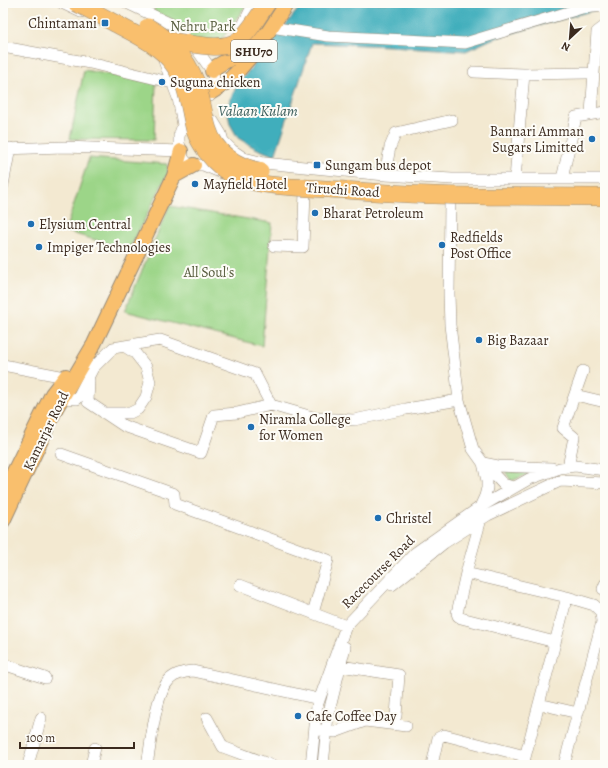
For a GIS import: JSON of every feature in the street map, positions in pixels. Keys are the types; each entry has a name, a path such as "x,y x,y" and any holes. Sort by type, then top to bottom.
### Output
{"highway":[{"name":"Tiruchi Road","path":"76,3 144,38 167,55 177,69 184,85 195,130 206,151 223,168 233,175 265,184 387,193 605,197"},
{"name":"Tiruchi Road","path":"102,3 151,29 168,41 185,61 196,83 210,136 225,156 240,166 265,172 386,184 605,188"},
{"path":"168,41 219,46 232,44 237,42 246,34 267,3"}],"main road":[{"name":"SHU70","path":"214,68 237,55 261,25 275,3"},
{"name":"SHU70","path":"210,95 232,77 250,56 287,3"},
{"name":"Kamarjar Road","path":"3,521 56,408 94,344 174,176 181,151"},
{"path":"174,176 198,165"},
{"name":"Kamarjar Road","path":"3,494 52,394 94,344"}],"street":[{"path":"62,3 124,34 153,52 164,61 173,83 183,125"},
{"path":"128,3 171,24 214,68"},
{"path":"178,102 198,105 210,95 215,82 214,68 237,38 254,3"},
{"path":"271,27 328,36 465,43 582,8 605,6"},
{"path":"592,113 597,32 605,26"},
{"path":"3,47 90,64 173,83"},
{"path":"164,61 185,54 203,58"},
{"path":"474,72 524,74 587,73"},
{"path":"515,179 524,74"},
{"name":"Tiruchi Road","path":"210,95 214,123 223,141 232,150 244,158 264,163 385,175 452,179 605,179"},
{"path":"562,179 576,117 592,113 605,112"},
{"path":"214,123 201,117 194,117 183,125 179,136 183,158 187,163 198,165 247,185 305,192 450,200 605,203"},
{"path":"385,175 390,147 396,133 452,120"},
{"path":"198,165 209,164 217,157 223,141"},
{"path":"3,185 6,148 64,147 181,151"},
{"path":"274,246 303,247 305,192"},
{"path":"450,200 450,325 459,400 473,449 483,463 503,484 513,487"},
{"path":"62,398 77,399 93,368 113,348 160,340 255,374 271,405"},
{"path":"104,413 130,412 138,409 146,397 150,382 146,367 135,353 124,346"},
{"path":"3,365 65,377"},
{"path":"483,463 498,466 564,467 574,437 563,428 583,372"},
{"path":"89,377 88,402 104,413 124,426 201,453 214,415 237,413 271,405 316,418 354,420 459,400"},
{"path":"575,395 605,402"},
{"path":"61,454 174,494 175,504 328,560 313,613"},
{"path":"483,463 487,488 480,507 481,519 466,573 458,616 555,642"},
{"name":"Racecourse Road","path":"311,765 316,706 336,665 346,626 415,553 480,507 529,479 564,467 575,466 605,470"},
{"path":"323,765 326,731 336,665 354,626 386,590 438,548 481,519 560,481 605,482"},
{"path":"466,573 567,597 594,605 601,612 602,622 564,765"},
{"path":"240,585 346,626"},
{"path":"432,765 438,738 444,735 524,760 567,597"},
{"path":"3,664 45,678"},
{"path":"336,665 399,675 396,716"},
{"path":"147,765 158,705 164,686 171,678 181,673 193,671 319,699"},
{"path":"539,704 578,713"},
{"path":"28,765 41,718"},
{"path":"207,718 223,748 271,765"},
{"path":"314,729 335,732 365,721 406,726"},
{"path":"91,765 95,748"}],"green space":[{"name":"Nehru Park","path":"155,3 248,3 213,51 187,41 153,18"},
{"path":"84,70 156,83 154,140 70,139"},
{"path":"89,158 167,164 168,173 129,250 65,231"},
{"name":"All Soul's","path":"169,206 272,223 262,346 125,311"},
{"path":"505,471 531,473 511,481"}],"water":[{"name":"Valaan Kulam","path":"303,3 605,3 605,7 492,39 466,51 312,43 275,156 255,148 238,138 230,124 227,107 237,85"}],"place":[{"name":"Chintamani","path":"105,23"},
{"name":"Suguna chicken","path":"162,82"},
{"name":"Bannari Amman Sugars Limitted","path":"592,139"},
{"name":"Sungam bus depot","path":"317,165"},
{"name":"Mayfield Hotel","path":"195,184"},
{"name":"Bharat Petroleum","path":"315,213"},
{"name":"Elysium Central","path":"31,224"},
{"name":"Redfields Post Office","path":"442,245"},
{"name":"Impiger Technologies","path":"39,247"},
{"name":"Big Bazaar","path":"479,340"},
{"name":"Niramla College for Women","path":"251,427"},
{"name":"Christel","path":"378,518"},
{"name":"Cafe Coffee Day","path":"298,716"}]}
